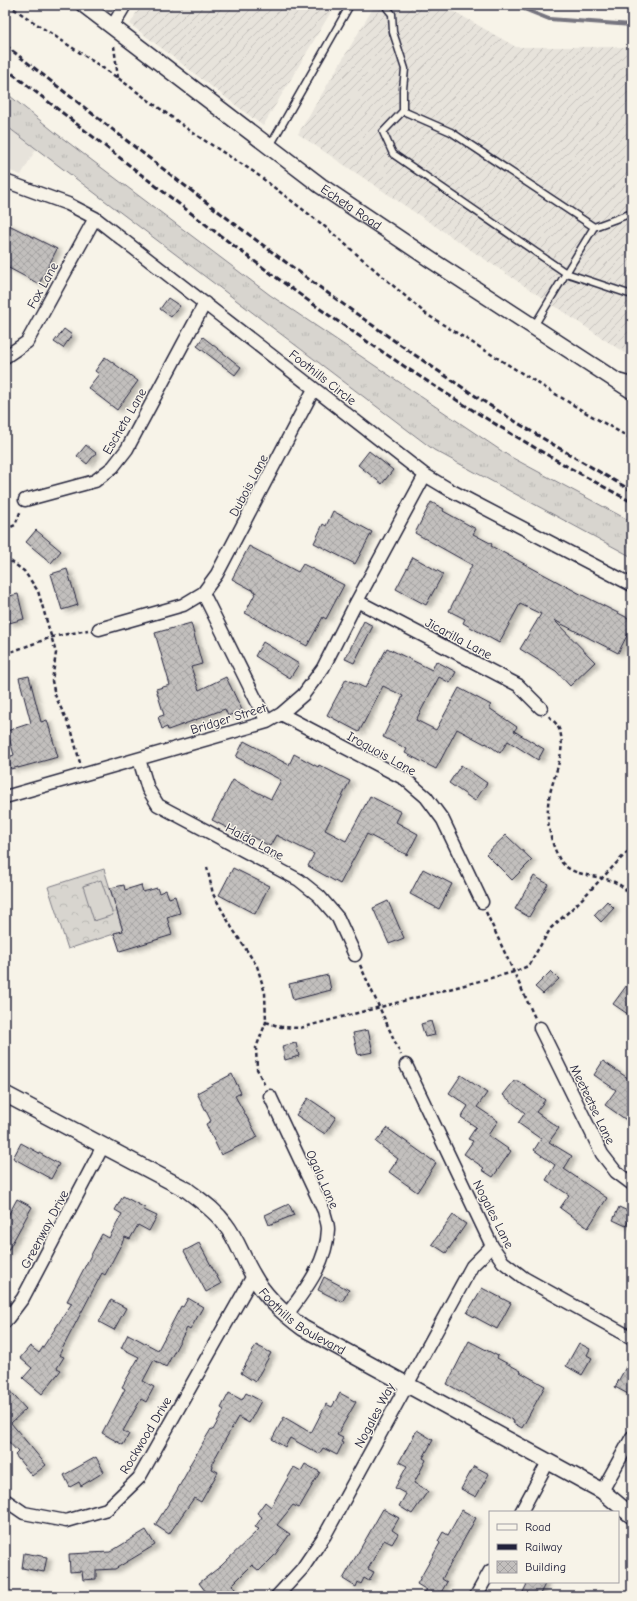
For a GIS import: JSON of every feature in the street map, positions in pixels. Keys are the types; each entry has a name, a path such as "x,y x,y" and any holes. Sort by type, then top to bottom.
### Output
{"street":[{"name":"Echeta Road","path":"84,5 269,148 347,204 632,391"},
{"path":"112,27 125,5"},
{"name":"Foothills Circle","path":"5,181 68,204 95,218 425,475 450,490 632,585"},
{"name":"Fox Lane","path":"5,358 27,342 95,218"},
{"name":"Escheta Lane","path":"25,500 95,481 113,468 127,449 205,303"},
{"name":"Dubois Lane","path":"99,628 183,605 203,593 217,574 314,389"},
{"name":"Bridger Street","path":"5,797 267,722 281,714 303,695 323,668 357,600 425,475"},
{"path":"203,593 267,722"},
{"name":"Jicarilla Lane","path":"357,600 518,684 541,708"},
{"name":"Iroquois Lane","path":"281,714 405,779 426,797 443,820 482,902"},
{"name":"Haida Lane","path":"139,759 148,789 158,805 299,880 319,896 338,918 355,956"},
{"name":"Meeteetse Lane","path":"540,1028 602,1154 616,1172 632,1184"},
{"name":"Nogales Lane","path":"406,1065 492,1246 504,1262 524,1278 632,1338"},
{"name":"Foothills Boulevard","path":"5,1094 187,1190 210,1208 226,1225 253,1276 269,1299 286,1316 303,1328 602,1491 632,1516"},
{"name":"Ogala Lane","path":"270,1096 324,1211 328,1229 325,1250 315,1273 286,1316"},
{"name":"Greenway Drive","path":"5,1322 23,1298 103,1146"},
{"name":"Nogales Way","path":"277,1596 302,1569 325,1535 472,1266 492,1246"},
{"name":"Rockwood Drive","path":"5,1500 24,1513 66,1521 107,1509 138,1478 253,1276"},
{"path":"602,1491 632,1437"},
{"path":"522,1511 548,1462"},
{"path":"476,1596 489,1573"}],"lane":[{"path":"269,148 350,5"},
{"path":"387,8 392,14 393,32 405,69 403,111 383,132 393,154 566,273 632,296"},
{"path":"403,111 451,132 594,227"},
{"path":"533,327 594,227 632,214"},
{"path":"603,372 632,380"}],"path":[{"path":"8,5 118,78 196,135 254,172 323,225 426,314 583,411 632,439"},
{"path":"112,27 118,78"},
{"path":"5,530 15,525 25,500"},
{"path":"5,556 24,571 38,591 56,653 52,681 55,695 72,732 83,775"},
{"path":"5,654 52,637 99,628"},
{"path":"541,708 557,724 560,733 561,750 548,805 548,822 557,856 567,867 579,874 614,883 626,889 632,902"},
{"path":"266,1022 281,1027 300,1028 514,972 528,966 551,928 577,904 632,847"},
{"path":"207,867 213,894 232,928 257,966 265,993 266,1022 256,1048 257,1068 270,1096"},
{"path":"482,902 540,1028"},
{"path":"355,956 406,1065"}],"shaded area":[{"path":"141,5 335,5 263,126 130,24"},
{"path":"375,5 443,5 516,47 632,47 632,358 298,134"},
{"path":"5,125 36,149 21,175 5,169"}],"green space":[{"path":"5,92 57,134 270,295 509,456 632,522 632,557 434,450 5,125"},
{"path":"104,869 123,931 68,949 48,887"},
{"path":"101,880 113,915 94,921 83,886"}],"building":[{"path":"5,223 57,249 39,284 5,266"},
{"path":"168,298 180,306 171,317 160,309"},
{"path":"64,329 72,335 63,348 54,342"},
{"path":"203,337 241,367 235,375 197,346"},
{"path":"105,357 138,381 117,410 88,388 99,374 95,371"},
{"path":"86,445 96,453 87,464 77,456"},
{"path":"369,451 393,470 382,484 358,465"},
{"path":"431,502 444,509 443,511 476,529 473,534 492,544 491,546 632,620 632,626 618,653 554,620 595,662 570,686 556,671 520,649 541,614 520,604 499,643 463,623 465,619 449,611 472,565 415,533"},
{"path":"333,511 372,532 355,564 314,543 323,524 326,526"},
{"path":"36,530 61,551 51,563 26,542"},
{"path":"249,546 298,572 303,564 344,585 326,619 323,617 307,646 245,613 256,592 232,579"},
{"path":"413,557 443,574 426,605 396,589"},
{"path":"67,569 78,605 62,610 51,574"},
{"path":"18,594 24,619 9,623 5,608 5,597"},
{"path":"364,621 373,626 354,663 345,659"},
{"path":"191,623 202,664 191,667 199,690 226,677 242,710 228,716 225,709 168,730 167,727 162,729 158,717 164,715 156,689 170,685 155,633"},
{"path":"263,642 299,664 290,678 255,656"},
{"path":"387,648 432,670 436,661 456,672 450,683 439,677 416,720 436,730 459,688 491,705 489,708 517,727 514,731 544,749 538,760 508,741 500,753 486,743 485,744 457,729 436,769 405,753 407,749 383,737 403,696 383,686 359,732 327,715 346,679 365,688"},
{"path":"29,676 41,722 47,720 58,757 11,769 8,757 14,755 7,731 31,723 19,678"},
{"path":"244,741 289,765 294,754 318,767 319,765 350,781 325,830 346,841 370,796 401,812 396,822 418,834 407,855 367,834 340,884 308,866 314,854 276,835 270,846 246,834 245,837 212,820 233,780 271,799 281,780 236,757"},
{"path":"461,765 487,783 475,801 449,783"},
{"path":"506,835 532,860 512,880 486,854"},
{"path":"233,868 269,886 255,914 219,895"},
{"path":"423,869 452,884 439,909 410,894"},
{"path":"534,876 548,884 529,917 515,909"},
{"path":"124,885 125,890 141,885 143,892 157,888 159,893 166,890 169,898 175,896 180,913 167,917 172,935 120,951 114,933 123,931 110,888"},
{"path":"388,901 404,938 389,944 373,908"},
{"path":"607,901 614,908 601,922 594,915"},
{"path":"551,971 559,979 543,994 535,987"},
{"path":"328,975 331,990 293,1000 289,984"},
{"path":"632,978 632,1017 613,1004"},
{"path":"431,1021 435,1035 425,1037 421,1024"},
{"path":"368,1030 373,1052 358,1055 353,1033"},
{"path":"296,1043 299,1056 285,1060 282,1046"},
{"path":"603,1061 632,1081 632,1124 605,1105 616,1090 594,1075"},
{"path":"232,1074 241,1093 235,1096 258,1137 221,1155 206,1124 211,1121 197,1093"},
{"path":"461,1075 487,1093 477,1107 498,1121 488,1135 511,1151 493,1177 482,1170 484,1168 464,1154 473,1141 468,1139 476,1127 461,1117 468,1106 449,1093"},
{"path":"514,1081 518,1081 545,1100 536,1112 559,1128 549,1142 572,1156 564,1169 607,1198 588,1228 560,1208 569,1195 546,1180 555,1165 534,1150 541,1139 518,1123 525,1113 503,1095"},
{"path":"308,1098 336,1117 325,1134 296,1115"},
{"path":"387,1128 436,1163 417,1192 389,1172 398,1159 376,1142"},
{"path":"21,1143 59,1164 51,1179 13,1158"},
{"path":"123,1196 145,1208 144,1210 157,1216 149,1231 138,1225 130,1239 125,1237 105,1275 102,1273 59,1355 64,1357 57,1368 61,1370 42,1394 23,1378 32,1368 20,1358 30,1346 39,1353 72,1303 67,1301 102,1234 109,1238 122,1214 115,1210"},
{"path":"17,1199 32,1207 5,1256 5,1221"},
{"path":"289,1204 294,1215 269,1225 265,1215"},
{"path":"619,1207 632,1213 626,1226 613,1220"},
{"path":"453,1215 466,1224 446,1253 432,1244"},
{"path":"199,1243 221,1284 206,1292 184,1251"},
{"path":"324,1277 349,1290 342,1302 318,1290"},
{"path":"482,1288 511,1303 497,1329 467,1313"},
{"path":"188,1298 203,1307 190,1330 187,1328 166,1367 154,1360 143,1381 154,1387 146,1402 141,1399 123,1431 129,1434 123,1445 102,1433 125,1389 122,1387 139,1357 121,1348 128,1334 158,1350 181,1306 183,1307"},
{"path":"111,1300 126,1308 114,1330 99,1322"},
{"path":"469,1341 498,1356 497,1358 545,1386 522,1428 513,1423 514,1421 447,1384"},
{"path":"579,1343 590,1349 587,1355 592,1358 582,1375 566,1366"},
{"path":"256,1345 271,1353 255,1382 241,1373"},
{"path":"632,1356 632,1386 628,1394 615,1387"},
{"path":"5,1386 26,1409 11,1423 46,1465 32,1476 15,1455 18,1452 5,1438"},
{"path":"229,1393 242,1400 246,1393 261,1401 249,1423 238,1417 211,1465 213,1466 212,1469 218,1472 201,1502 194,1498 169,1534 155,1525 176,1492 190,1467 189,1466 211,1429 213,1430 224,1410 221,1408"},
{"path":"340,1393 356,1402 337,1435 343,1438 341,1442 343,1443 337,1455 323,1448 319,1454 290,1438 285,1447 272,1439 284,1417 311,1433 326,1404 332,1407"},
{"path":"417,1430 433,1440 423,1458 426,1460 414,1483 428,1491 412,1514 399,1506 406,1494 395,1488 407,1466 399,1462"},
{"path":"96,1457 104,1472 81,1486 79,1482 70,1487 64,1475"},
{"path":"305,1464 320,1472 299,1508 293,1505 277,1525 290,1534 274,1556 259,1571 252,1565 232,1585 235,1589 232,1592 234,1596 209,1596 199,1583 221,1566 259,1529 255,1527 262,1517 257,1513 265,1502 271,1507 294,1467 301,1471"},
{"path":"474,1466 489,1474 476,1497 461,1489"},
{"path":"383,1509 399,1518 392,1530 398,1534 392,1544 384,1540 368,1569 374,1572 369,1581 364,1578 361,1584 358,1582 356,1587 343,1579"},
{"path":"462,1510 476,1518 442,1579 447,1582 439,1596 419,1596 427,1590 417,1584 440,1543 438,1541 443,1532 448,1535"},
{"path":"146,1530 155,1545 115,1569 96,1570 96,1579 83,1580 82,1571 70,1572 69,1554 110,1552"},
{"path":"24,1553 47,1557 44,1572 22,1568"},
{"path":"528,1583 546,1583 539,1596 521,1596"}],"waterway":[{"path":"514,5 549,19 632,25"}],"railway":[{"path":"5,45 239,227 358,315 480,399 555,446 632,491"},
{"path":"5,68 235,247 351,331 469,408 591,480 632,502"}]}
